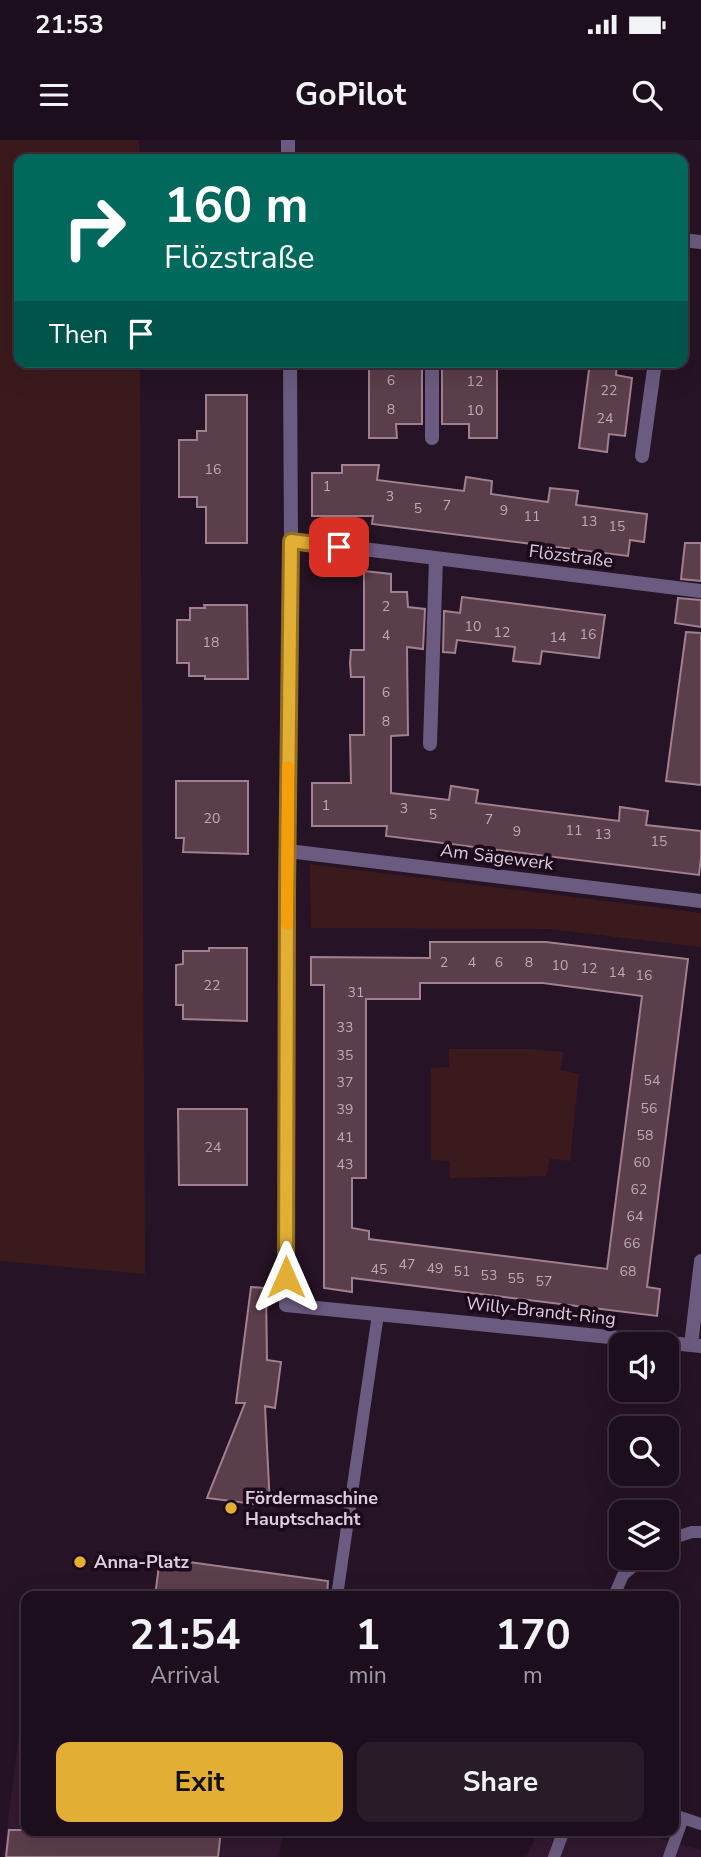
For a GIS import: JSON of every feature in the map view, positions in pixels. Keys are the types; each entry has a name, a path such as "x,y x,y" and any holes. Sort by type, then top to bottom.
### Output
{"street":[{"name":"Willy-Brandt-Ring","path":"290,368 286,1305 696,1346"},
{"path":"432,368 432,438"},
{"path":"642,456 654,368"},
{"name":"Flözstraße","path":"291,541 701,591"},
{"path":"430,744 436,559"},
{"name":"Am Sägewerk","path":"288,851 701,901"},
{"path":"696,1346 701,1261"}],"lane":[{"path":"338,1591 378,1314"},
{"path":"679,1536 692,1531 701,1532"},
{"path":"616,1591 623,1575 629,1570"},
{"path":"679,1816 701,1824"},
{"path":"554,1857 562,1836"},
{"path":"669,1857 674,1836"}],"shaded area":[{"path":"0,140 139,140 139,154 14,154 14,368 140,368 145,1274 0,1261"},
{"path":"310,864 701,913 701,947 548,929 311,928"},
{"path":"449,1049 530,1049 564,1052 560,1070 579,1074 570,1161 550,1159 546,1176 450,1178 450,1161 431,1160 431,1068 449,1067"},
{"path":"19,1738 21,1836 282,1836 279,1857 3,1857"},
{"path":"536,1836 651,1836 701,1850 701,1857 526,1857"}],"building":[{"path":"369,368 422,368 422,424 396,424 397,438 369,438"},
{"path":"442,368 497,368 497,438 469,438 469,424 442,424"},
{"path":"589,368 617,368 616,375 632,378 625,436 609,434 607,452 579,448"},
{"path":"206,395 247,395 247,543 206,543 206,507 197,507 197,497 179,497 179,440 197,440 197,431 206,431"},
{"path":"342,465 379,465 377,480 464,491 466,477 492,481 491,494 548,502 550,488 578,491 576,505 647,514 644,542 630,540 628,556 372,524 373,516 312,516 312,473 342,473"},
{"path":"685,543 701,543 701,581 681,579"},
{"path":"364,571 391,574 391,592 407,592 408,607 425,609 423,649 407,647 408,735 391,736 391,793 449,800 451,786 478,790 476,803 619,821 620,807 648,811 646,825 701,831 699,875 386,836 387,826 312,826 312,783 351,783 350,735 364,735 364,677 351,677 350,663 351,650 364,650"},
{"path":"462,597 605,615 599,658 542,651 540,664 513,661 515,647 457,640 455,653 443,652 444,611 460,613"},
{"path":"678,598 701,600 701,627 675,623"},
{"path":"204,605 247,605 248,679 205,679 205,676 189,676 189,663 177,663 177,620 190,620 190,608 205,608"},
{"path":"686,632 701,633 701,785 666,781"},
{"path":"176,781 248,781 248,854 183,852 184,838 176,838"},
{"path":"430,942 546,942 688,959 647,1287 660,1289 657,1316 352,1278 352,1292 324,1288 324,985 311,985 311,957 430,958","holes":["420,983 543,983 642,996 607,1269 369,1239 369,1231 352,1228 352,1178 366,1178 366,999 420,999"]},
{"path":"209,948 247,948 247,1021 183,1019 183,1005 176,1005 176,965 183,964 183,951 209,951"},
{"path":"178,1109 247,1109 247,1185 179,1185"},
{"path":"251,1287 266,1288 267,1360 281,1362 275,1408 265,1406 270,1506 207,1498 245,1403 236,1403"},
{"path":"160,1558 328,1581 327,1591 156,1591"},
{"path":"9,1830 21,1830 21,1836 220,1836 218,1857 6,1857"}],"slow traffic":[{"path":"287,924 288,767"}],"place":[{"name":"Fördermaschine Hauptschacht","path":"231,1508"},
{"name":"Anna-Platz","path":"80,1562"}],"route":[{"path":"286,1277 291,541 339,547"}]}
